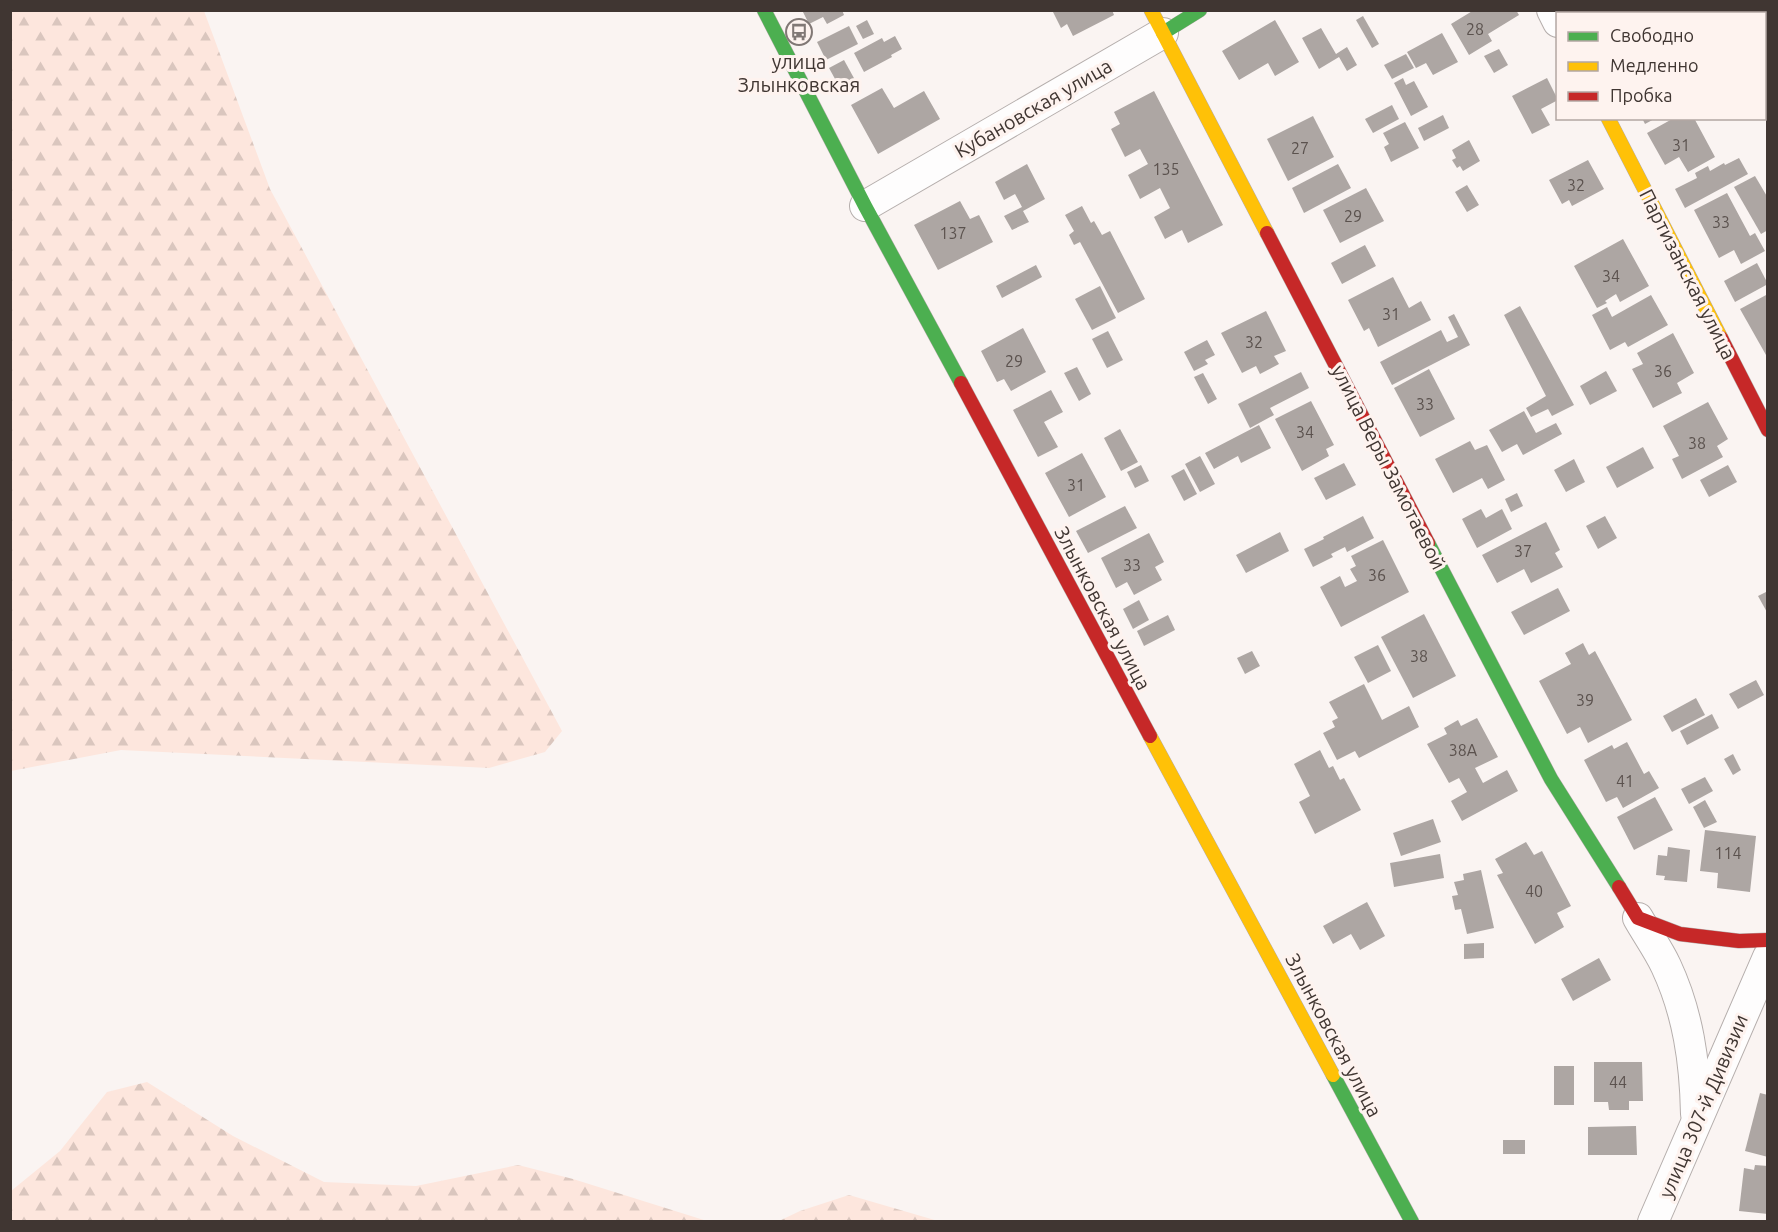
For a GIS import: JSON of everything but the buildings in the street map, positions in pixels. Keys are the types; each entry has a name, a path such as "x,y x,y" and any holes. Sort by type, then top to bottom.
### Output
{"street":[{"name":"Злынковская улица","path":"764,10 865,206 1412,1221"},
{"name":"Кубановская улица","path":"865,206 1157,22 1200,10"},
{"name":"улица Веры Замотаевой","path":"1157,22 1551,779 1665,963 1684,1012 1692,1047 1696,1123"},
{"name":"Партизанская улица","path":"1609,120 1767,430"},
{"path":"1638,918 1680,934 1739,940 1767,940"},
{"name":"улица 307-й Дивизии","path":"1653,1221 1767,957"}],"green space":[{"path":"11,10 204,11 270,189 562,731 545,752 489,768 121,750 11,771"},
{"path":"147,1082 233,1136 324,1182 416,1186 518,1165 573,1179 707,1221 11,1221 11,1191 60,1151 107,1092"},
{"path":"849,1195 938,1221 779,1221 800,1211"}],"traffic: fast":[{"path":"764,10 865,206 961,383"},
{"path":"1163,33 1200,10"},
{"path":"1428,543 1551,779 1619,887"},
{"path":"1333,1075 1412,1222"}],"traffic: slow":[{"path":"1151,10 1267,233"},
{"path":"1609,120 1721,338"},
{"path":"1150,736 1333,1075"}],"traffic: jam":[{"path":"1267,233 1428,543"},
{"path":"1721,338 1768,430"},
{"path":"961,383 1150,736"},
{"path":"1619,887 1638,918 1680,934 1739,941 1768,940"}],"place":[{"name":"улица Злынковская","path":"799,32"}]}
